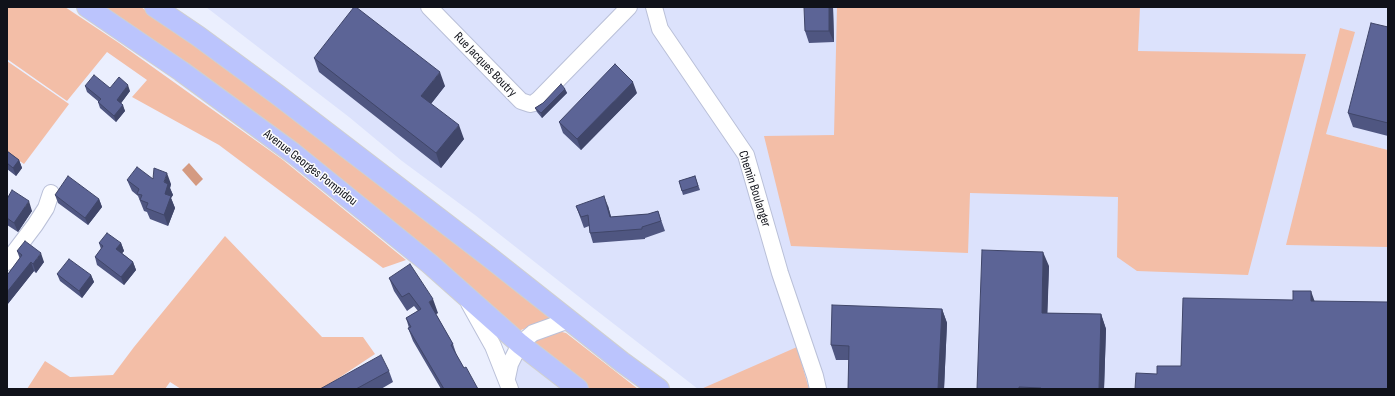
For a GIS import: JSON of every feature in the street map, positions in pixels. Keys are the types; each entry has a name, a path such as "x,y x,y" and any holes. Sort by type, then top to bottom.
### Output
{"main road":[{"name":"Avenue Georges Pompidou","path":"87,7 181,71 293,153 424,260 520,344 578,389"},
{"path":"155,7 198,36 278,95 622,362 659,389"}],"street":[{"name":"Rue Jacques Boutry","path":"429,7 521,101 530,104 538,100 629,7"},
{"name":"Chemin Boulanger","path":"654,7 660,29 746,155 780,273 818,389"},
{"path":"7,262 46,208 51,193"},
{"path":"466,298 493,346 508,384"},
{"path":"508,384 510,364 520,344 533,333 569,320"}],"shaded area":[{"path":"7,7 65,7 119,43 283,160 406,260 383,268 219,145 132,97 147,80 107,52 67,101 7,59"},
{"path":"100,7 141,7 210,54 552,315 551,319 521,330 517,330"},
{"path":"206,7 1388,7 1388,150 1326,134 1388,198 1388,389 698,389 475,215 402,161 349,117"},
{"path":"837,7 1140,7 1138,51 1306,54 1248,275 1137,271 1117,257 1118,197 970,193 968,253 791,246 764,136 834,135"},
{"path":"1340,28 1355,32 1326,134 1388,150 1388,247 1286,245"},
{"path":"7,61 69,104 24,164 7,152"},
{"path":"189,163 203,179 196,186 182,170"},
{"path":"225,236 322,337 363,337 375,354 322,389 181,389 170,382 165,389 27,389 45,361 70,377 113,375 134,347"},
{"path":"558,331 566,333 638,389 589,389 539,352 532,339"},
{"path":"512,347 568,389 503,389"},
{"path":"797,347 809,389 701,389"}],"building":[{"path":"354,7 356,7 440,72 421,96 459,125 436,153 314,58"},
{"path":"804,7 829,7 829,31 805,31"},
{"path":"1371,23 1388,27 1388,123 1348,113"},
{"path":"615,64 633,82 577,139 559,122"},
{"path":"94,75 110,88 119,77 128,85 117,100 123,105 114,116 98,102 101,99 85,86"},
{"path":"561,84 565,89 541,113 535,108 543,103"},
{"path":"7,151 19,160 13,168 7,163"},
{"path":"137,167 153,179 154,168 167,173 164,182 168,184 165,194 171,196 164,215 146,208 148,203 140,200 142,195 137,194 139,189 127,180"},
{"path":"68,176 99,199 85,218 55,195"},
{"path":"695,176 698,186 682,191 679,181"},
{"path":"12,190 29,201 14,223 7,218 7,199"},
{"path":"604,196 610,217 648,214 658,211 661,221 642,227 642,229 590,233 588,215 581,217 576,206"},
{"path":"107,233 121,243 116,249 133,262 121,277 95,257 103,246 99,243"},
{"path":"25,241 41,253 33,264 31,262 7,292 7,274 22,255 17,251"},
{"path":"982,250 1043,252 1042,313 1101,314 1099,389 1041,389 1019,387 1019,389 977,389"},
{"path":"69,259 91,275 79,291 57,274"},
{"path":"410,264 433,299 429,302 453,344 451,345 464,368 466,367 478,389 444,389 408,328 411,327 406,318 421,309 409,293 402,297 389,278"},
{"path":"1293,291 1311,291 1311,301 1388,302 1388,389 1135,389 1136,373 1157,374 1157,366 1181,366 1183,298 1293,300"},
{"path":"832,305 942,309 938,389 848,389 849,346 831,345"},
{"path":"381,355 389,371 356,389 320,389"}]}
